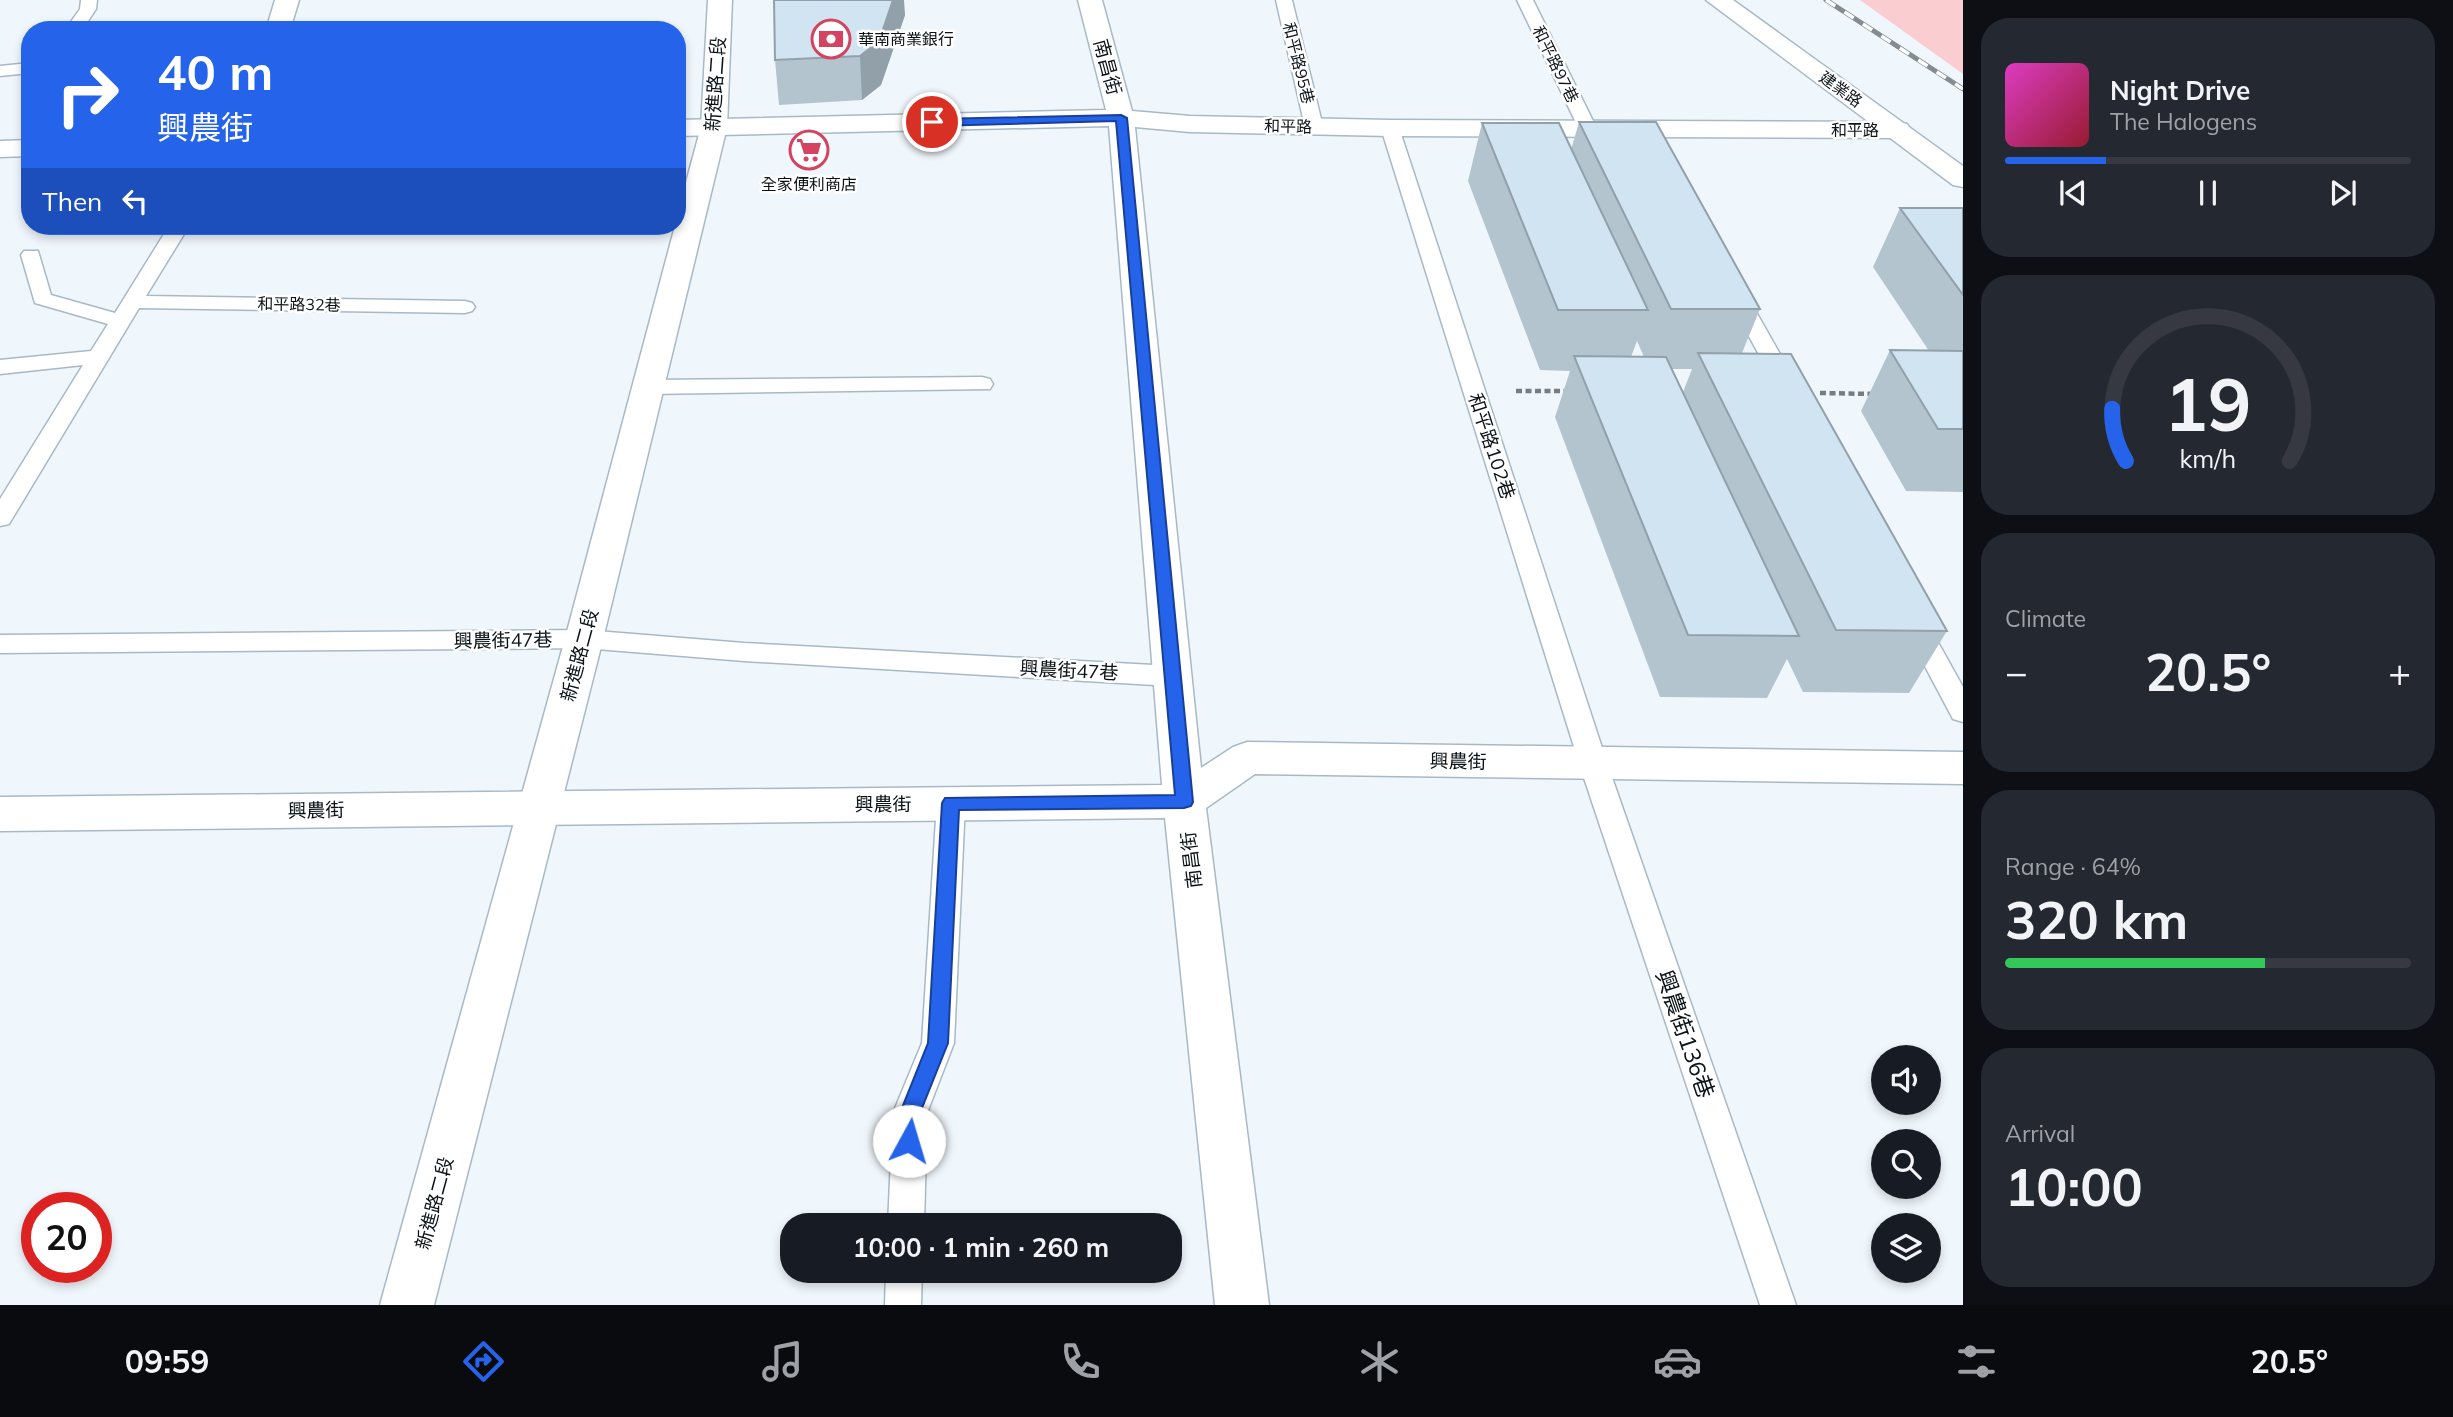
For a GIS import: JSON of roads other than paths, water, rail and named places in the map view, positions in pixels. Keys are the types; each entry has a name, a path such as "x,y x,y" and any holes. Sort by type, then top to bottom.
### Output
{"street":[{"path":"280,21 286,0"},
{"name":"新進路二段","path":"686,182 720,0"},
{"name":"南昌街","path":"1090,0 1121,118 1184,802 1242,1305"},
{"name":"建業路","path":"1718,0 1963,179"},
{"name":"和平路","path":"696,128 1121,118 1189,124 1314,127 1899,130"},
{"path":"0,149 21,148"},
{"name":"新進路二段","path":"407,1305 648,387 676,235"},
{"name":"興農街","path":"0,814 1184,802 1247,758 1963,768"}],"lane":[{"path":"79,21 88,9 89,0"},
{"name":"和平路95巷","path":"1284,0 1314,127"},
{"name":"和平路97巷","path":"1524,0 1588,129"},
{"path":"0,71 21,69"},
{"name":"和平路102巷","path":"1390,128 1593,763"},
{"path":"1644,129 1657,153"},
{"path":"0,518 174,235"},
{"path":"31,255 43,299 121,321"},
{"path":"1724,273 1794,399"},
{"name":"和平路32巷","path":"133,302 465,307"},
{"path":"0,367 99,357"},
{"path":"648,387 982,384"},
{"path":"1903,602 1963,712"},
{"name":"興農街47巷","path":"0,644 584,639 744,652 1172,676"},
{"name":"興農街136巷","path":"1593,763 1778,1305"},
{"path":"906,1213 910,1113 938,1043 951,803"},
{"path":"903,1305 904,1283"}],"railway":[{"path":"1826,0 1963,89"}],"place":[{"name":"華南商業銀行","path":"831,39"},
{"name":"全家便利商店","path":"809,150"}]}
